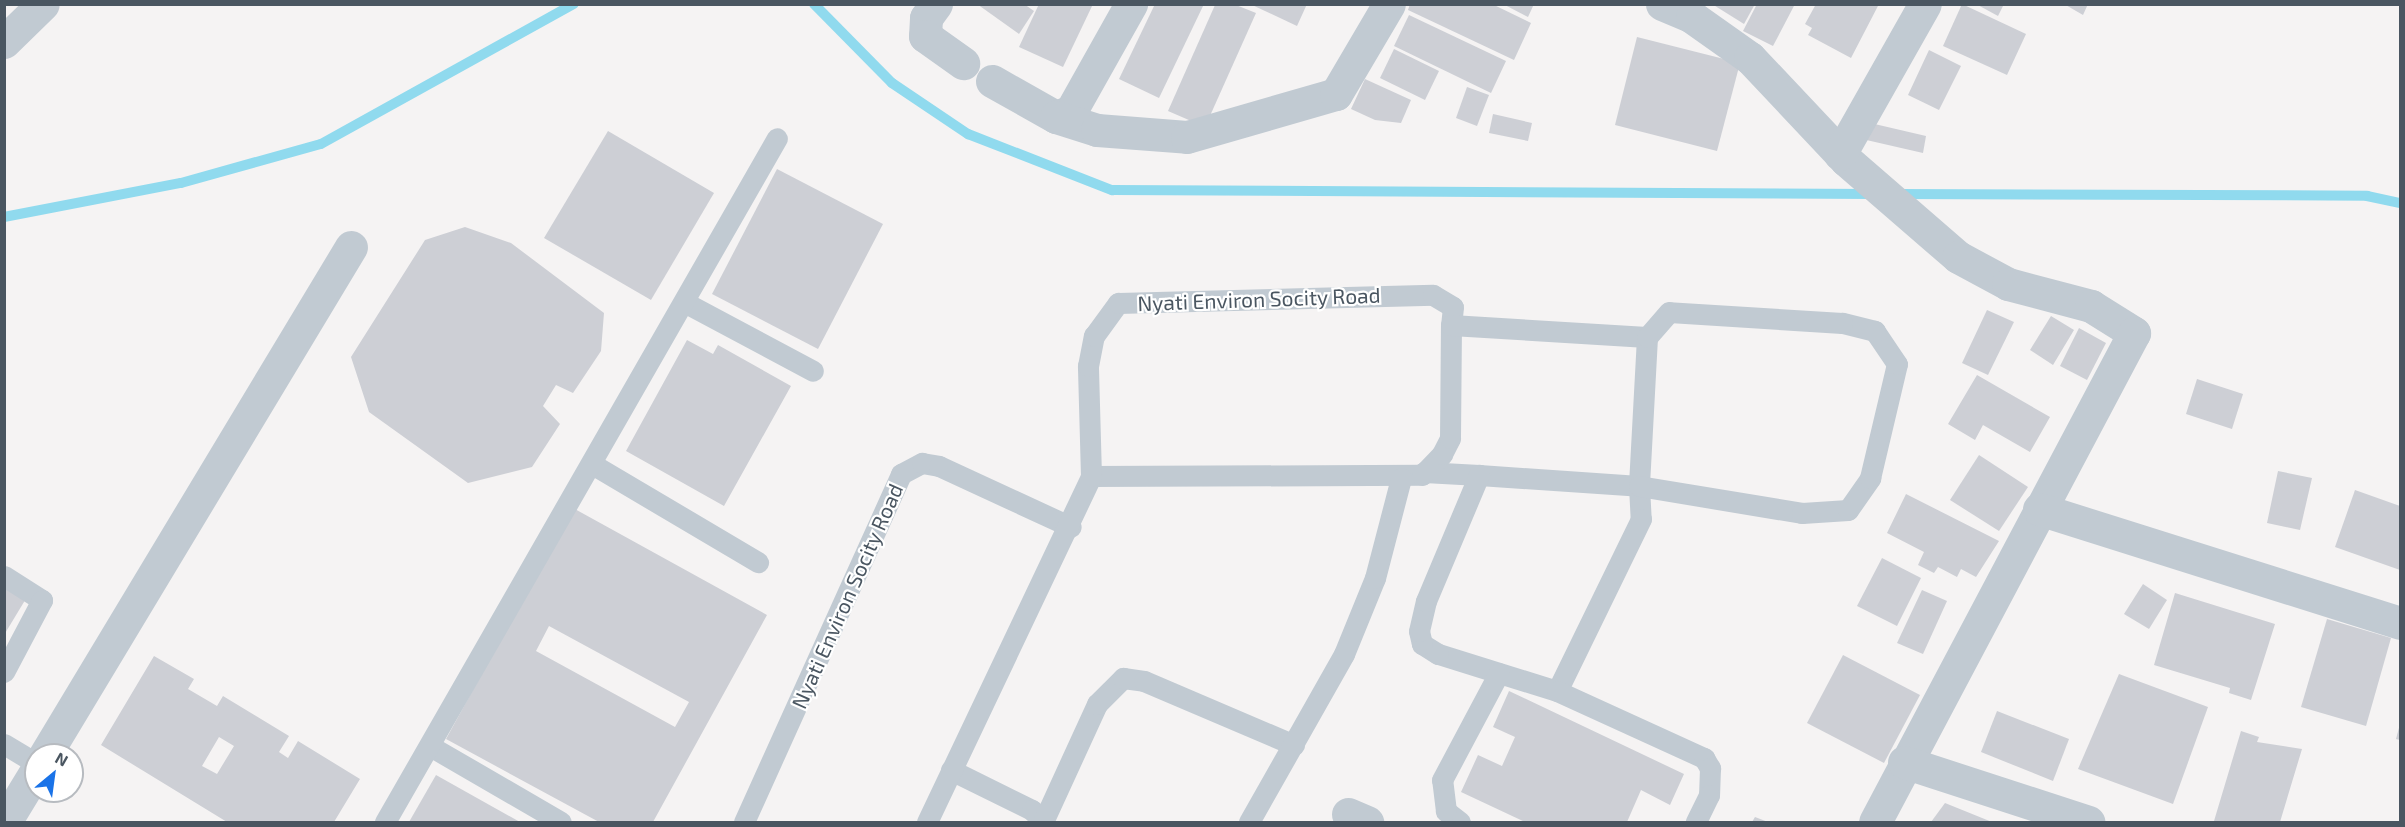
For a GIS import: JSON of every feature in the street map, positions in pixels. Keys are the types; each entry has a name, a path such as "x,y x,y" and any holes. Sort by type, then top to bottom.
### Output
{"street":[{"path":"4,42 44,4"},
{"path":"936,4 926,18 925,36 963,63"},
{"path":"1056,117 1080,99 1131,4"},
{"path":"992,81 1056,117 1096,130 1187,137 1336,94 1389,4"},
{"path":"1662,4 1695,11 1750,58 1843,157 1958,257 2008,284 2091,306 2134,333 1904,762 1875,822"},
{"path":"1843,157 1925,4"},
{"path":"52,743 351,247"},
{"path":"2039,510 2400,623"},
{"path":"1904,762 2090,822"},
{"path":"5,822 24,791"}],"lane":[{"path":"385,822 777,138"},
{"name":"Nyati Environ Socity Road","path":"927,822 1071,527 1091,476 1088,366 1094,336 1118,303 1432,295 1453,307 1450,438 1442,454 1424,472"},
{"path":"684,302 813,371"},
{"path":"1091,476 1401,478 1424,472 1639,486 1802,513 1848,510 1870,478 1898,364 1875,331 1842,324 1669,312 1647,337 1639,486 1641,519 1557,691"},
{"path":"1451,325 1647,337"},
{"path":"592,464 758,562"},
{"name":"Nyati Environ Socity Road","path":"744,822 901,474 911,465 939,466 1071,527"},
{"path":"1479,475 1419,631 1422,644 1438,654 1557,691 1704,758 1710,768 1709,795 1696,822"},
{"path":"1249,822 1294,745 1353,632 1375,578 1401,478"},
{"path":"4,576 42,600 4,672"},
{"path":"1460,822 1446,811 1442,780 1499,673"},
{"path":"951,770 1032,810 1043,822 1097,704 1110,686 1123,678 1144,681 1294,745"},
{"path":"4,744 24,756"},
{"path":"430,746 561,822"}],"building":[{"path":"977,4 1024,4 1034,11 1019,34"},
{"path":"1039,4 1093,4 1063,67 1019,47"},
{"path":"1155,4 1204,4 1159,98 1119,79"},
{"path":"1250,4 1307,4 1297,26"},
{"path":"1410,4 1492,4 1531,23 1514,60 1408,10"},
{"path":"1503,4 1534,4 1528,17"},
{"path":"1712,4 1755,4 1744,24"},
{"path":"1757,4 1795,4 1773,46 1743,31"},
{"path":"1816,4 1879,4 1851,58 1808,35 1812,28 1805,24"},
{"path":"1962,4 2026,34 2007,75 1943,46"},
{"path":"1976,4 2004,4 1998,16"},
{"path":"2064,4 2088,4 2083,15"},
{"path":"1215,5 1236,5 1256,13 1205,127 1168,111"},
{"path":"1409,15 1506,61 1491,93 1394,46"},
{"path":"1637,37 1740,63 1717,151 1615,125"},
{"path":"1394,49 1439,71 1425,100 1380,78"},
{"path":"1929,50 1961,66 1939,110 1908,95"},
{"path":"1365,79 1411,100 1401,123 1375,120 1351,109"},
{"path":"1467,87 1489,95 1477,126 1456,118"},
{"path":"1493,114 1532,123 1528,141 1489,133"},
{"path":"1866,122 1926,136 1923,153 1862,139"},
{"path":"608,131 714,193 651,300 544,238"},
{"path":"777,169 883,224 818,349 712,294"},
{"path":"465,227 511,243 604,313 601,351 573,393 556,385 543,406 560,424 532,467 468,483 369,412 351,357 425,240"},
{"path":"1987,310 2014,322 1988,375 1962,363"},
{"path":"2051,316 2074,330 2053,365 2030,350"},
{"path":"2079,328 2106,343 2087,380 2060,366"},
{"path":"687,340 713,354 718,345 791,386 724,506 626,451"},
{"path":"1977,375 2050,417 2030,452 1983,425 1975,440 1948,424"},
{"path":"2197,379 2243,394 2232,429 2186,414"},
{"path":"1979,455 2028,487 1999,531 1950,500"},
{"path":"2278,471 2312,478 2300,530 2267,523"},
{"path":"2355,490 2400,506 2400,570 2335,547"},
{"path":"1906,494 1999,541 1976,577 1961,569 1957,577 1938,567 1934,573 1918,565 1924,552 1887,533"},
{"path":"573,508 767,615 653,822 599,822 446,739","holes":["549,626 689,702 675,727 536,651"]},
{"path":"1882,558 1921,578 1897,626 1857,606"},
{"path":"4,583 27,597 4,635"},
{"path":"2143,584 2167,600 2149,629 2124,614"},
{"path":"1922,590 1947,601 1923,654 1897,643"},
{"path":"2175,593 2275,624 2251,700 2229,693 2230,688 2154,665"},
{"path":"2327,619 2391,638 2366,726 2301,707"},
{"path":"1843,655 1920,695 1884,763 1807,723"},
{"path":"154,656 194,679 188,689 217,706 223,696 289,736 279,752 288,758 298,741 360,779 334,822 227,822 101,745","holes":["219,737 234,746 217,774 202,766"]},
{"path":"2119,674 2208,707 2173,804 2078,769"},
{"path":"1509,691 1684,774 1670,805 1641,790 1627,822 1525,822 1461,792 1478,755 1502,766 1515,737 1493,727"},
{"path":"1997,711 2069,739 2053,781 1981,752"},
{"path":"2400,724 2400,740 2396,739"},
{"path":"2241,731 2259,737 2257,742 2302,749 2280,822 2214,821"},
{"path":"436,775 520,822 409,822"},
{"path":"1945,803 1992,822 1931,822"},
{"path":"1755,817 1768,822 1752,822"}],"waterway":[{"path":"4,217 181,183 321,144 574,4"},
{"path":"814,4 892,83 968,134 1112,190 1873,194"},
{"path":"1898,194 2367,196 2400,203"}]}
